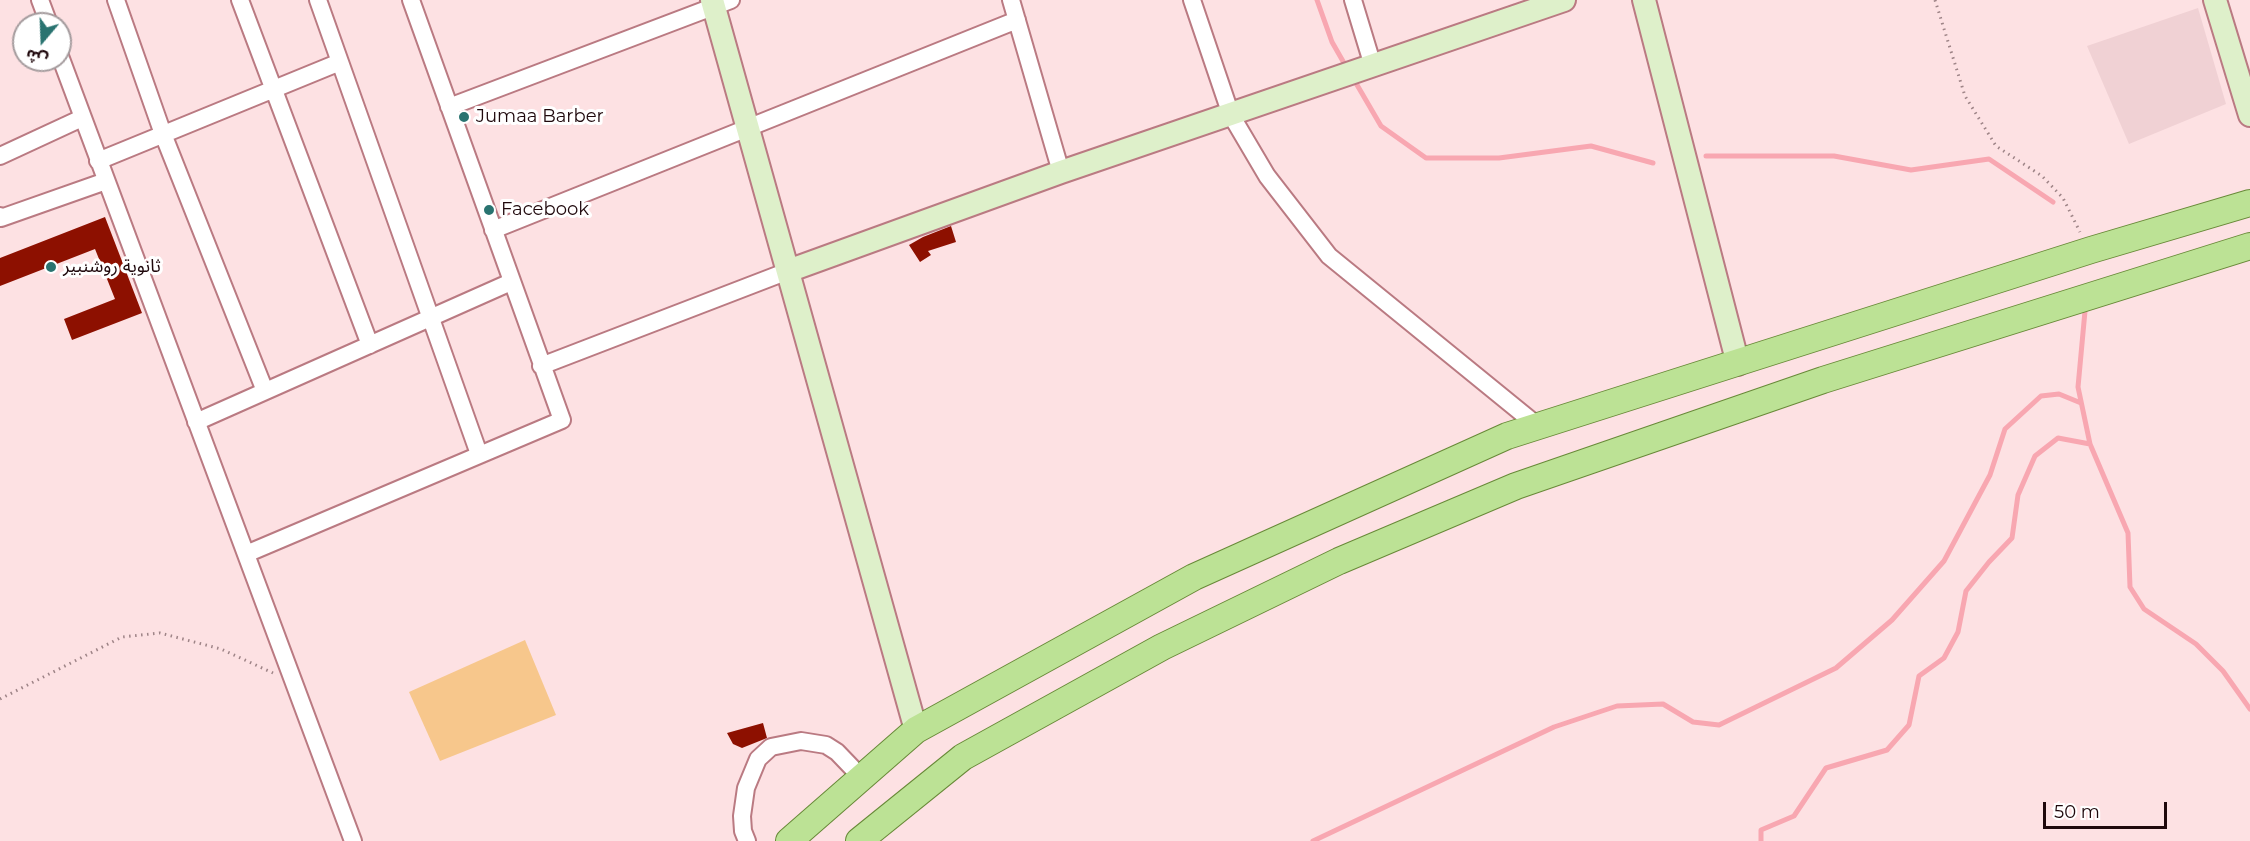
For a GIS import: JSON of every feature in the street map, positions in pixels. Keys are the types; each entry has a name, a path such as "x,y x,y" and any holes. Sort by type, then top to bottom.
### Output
{"main road":[{"path":"789,841 916,730 1194,576 1507,436 2091,250 2250,203"},
{"path":"859,841 974,751 1162,647 1339,561 1516,486 1823,380 2250,246"}],"street":[{"path":"116,0 163,134 265,391"},
{"path":"240,0 370,345"},
{"path":"318,0 479,454"},
{"path":"246,554 562,420 411,0"},
{"path":"1011,0 1061,172"},
{"path":"1192,0 1231,115 1267,176 1329,256 1539,427"},
{"path":"1353,0 1367,68"},
{"path":"541,366 788,271 1061,172 1564,0"},
{"path":"1644,0 1738,364"},
{"path":"2216,0 2250,115"},
{"path":"449,106 719,2 747,126 916,730"},
{"path":"493,230 747,126 1017,20"},
{"path":"98,161 340,62"},
{"path":"66,72 353,841"},
{"path":"0,156 82,118"},
{"path":"0,216 1,218 106,181"},
{"path":"196,422 511,282"},
{"path":"747,841 743,831 742,816 746,788 758,759 771,747 801,741 826,745 837,752 861,777"}],"path":[{"path":"1935,0 1965,96 1996,146 2042,176 2063,198 2091,250"},
{"path":"0,699 122,637 160,633 221,649 294,683"}],"shaded area":[{"path":"2198,8 2226,104 2129,144 2087,46"},
{"path":"525,640 556,715 440,761 409,692"}],"building":[{"path":"105,217 142,313 72,340 64,319 115,299 95,249 0,286 0,258"},
{"path":"951,226 956,242 928,251 931,255 920,262 909,245"},
{"path":"763,723 767,738 742,748 733,744 727,733"}],"waterway":[{"path":"1317,0 1332,42 1348,70"},
{"path":"1353,78 1381,126 1426,158 1499,158 1591,146 1653,163"},
{"path":"1706,156 1834,156 1911,170 1989,159 2053,202"},
{"path":"2085,311 2078,387 2090,444"},
{"path":"1313,841 1554,727 1617,706 1663,704 1693,722 1719,725 1836,668 1892,620 1944,561 1990,475 2005,429 2041,396 2059,394 2081,403"},
{"path":"1761,841 1761,830 1794,816 1826,768 1887,750 1909,725 1919,676 1944,658 1958,632 1966,591 2012,538 2018,495 2035,456 2058,438 2090,444 2128,533 2130,587 2144,609 2196,644 2223,671 2250,709"}],"place":[{"name":"Jumaa Barber","path":"464,117"},
{"name":"Facebook","path":"489,210"},
{"name":"ثانوية روشنبير","path":"51,267"}]}
